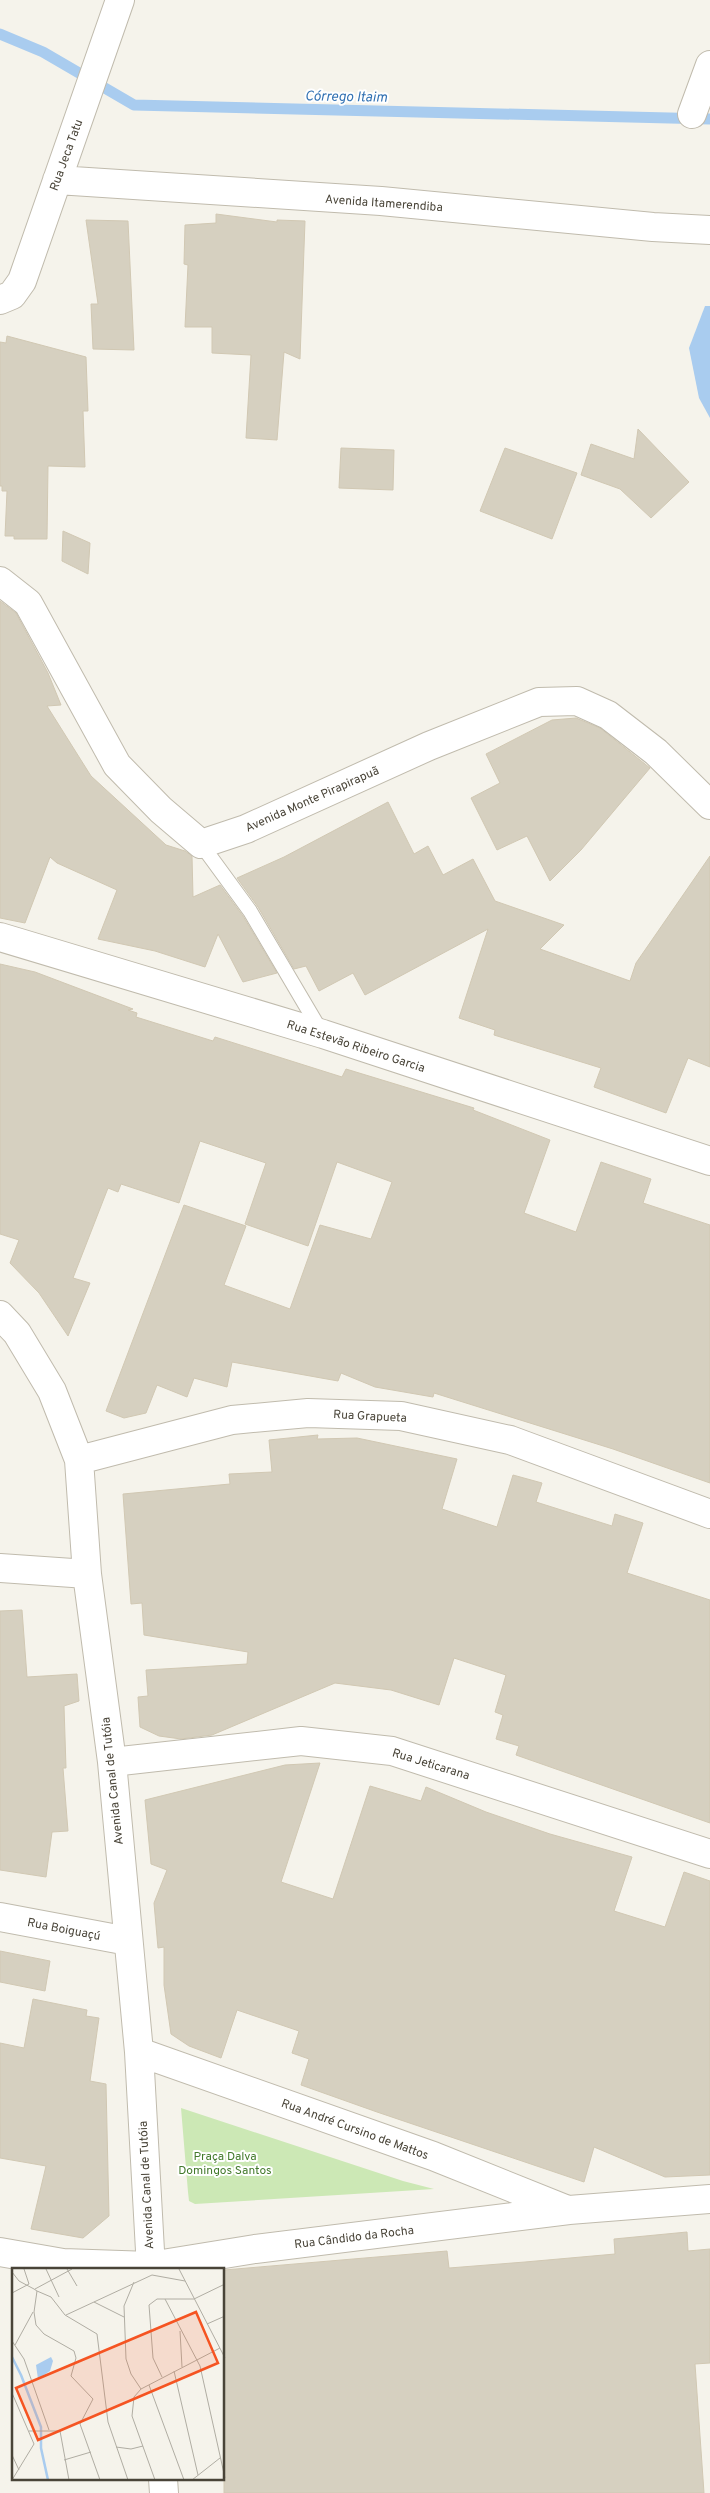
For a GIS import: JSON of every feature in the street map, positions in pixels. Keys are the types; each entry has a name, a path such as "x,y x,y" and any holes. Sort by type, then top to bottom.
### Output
{"street":[{"name":"Rua Jeca Tatu","path":"0,300 12,295 18,289 120,0"},
{"path":"692,114 710,65"},
{"name":"Avenida Itamerendiba","path":"57,180 381,201 653,227 710,230"},
{"path":"0,581 28,603 117,765 161,810 202,844"},
{"name":"Avenida Monte Pirapirapuã","path":"202,844 246,829 429,746 538,702 577,701 608,715 656,752 710,805"},
{"name":"Rua Estevão Ribeiro Garcia","path":"0,938 323,1034 710,1161"},
{"name":"Avenida Canal de Tutóia","path":"0,1316 17,1333 52,1391 79,1460 87,1574 112,1762 139,2052 150,2268"},
{"name":"Rua Grapueta","path":"79,1460 232,1420 308,1413 401,1416 510,1440 710,1514"},
{"path":"0,1568 87,1574"},
{"name":"Rua Jeticarana","path":"112,1762 301,1741 392,1751 710,1854"},
{"name":"Rua Boiguaçú","path":"0,1917 128,1942"},
{"name":"Rua André Cursino de Mattos","path":"139,2052 433,2156 569,2210"},
{"name":"Rua Cândido da Rocha","path":"0,2252 63,2263 150,2268 255,2249 569,2210 710,2198"},
{"path":"163,2480 164,2493"}],"lane":[{"path":"202,844 250,911 323,1034"}],"green space":[{"name":"Praça Dalva Domingos Santos","path":"181,2108 403,2181 434,2189 195,2204 189,2201"}],"water":[{"path":"705,306 710,306 710,418 699,398 689,348"}],"building":[{"path":"216,214 277,222 277,220 305,221 300,359 284,352 277,440 246,438 251,355 212,353 212,327 185,327 188,265 184,264 185,225 216,223"},
{"path":"86,220 128,221 134,350 93,349 91,304 98,304"},
{"path":"7,336 86,357 88,411 83,411 85,467 48,466 47,539 14,539 14,536 5,536 7,491 2,491 2,486 0,486 0,342 6,343"},
{"path":"638,429 689,482 651,518 620,489 581,475 591,444 634,459"},
{"path":"341,448 394,450 393,490 339,488"},
{"path":"505,448 577,473 552,539 480,511"},
{"path":"63,531 90,543 88,574 62,561"},
{"path":"0,601 16,613 48,673 61,705 47,706 91,776 166,845 185,851 192,856 193,897 220,885 243,916 277,973 243,982 218,934 205,967 155,951 98,939 117,890 57,863 50,857 25,923 0,918"},
{"path":"576,718 600,728 650,768 581,850 550,881 527,836 497,850 471,798 500,783 486,754 552,720"},
{"path":"388,802 414,854 428,846 443,875 473,859 495,901 564,925 540,949 630,981 636,963 710,856 710,1067 688,1058 666,1113 594,1087 601,1068 494,1035 495,1030 459,1018 488,929 365,995 353,973 319,991 306,966 294,969 258,907 237,878 284,857"},
{"path":"0,964 35,972 133,1009 128,1010 137,1013 136,1017 213,1041 215,1037 342,1077 346,1069 474,1108 473,1110 550,1140 524,1213 576,1232 601,1162 651,1179 643,1203 710,1225 710,1483 613,1449 434,1393 433,1397 375,1387 341,1373 338,1381 232,1362 227,1387 194,1378 187,1397 157,1385 146,1413 124,1418 106,1411 184,1205 246,1226 224,1285 290,1309 320,1225 371,1239 392,1182 337,1162 308,1246 245,1224 266,1163 200,1141 179,1203 121,1184 118,1192 108,1188 73,1278 90,1283 68,1336 39,1293 10,1263 19,1240 0,1234"},
{"path":"318,1435 317,1439 357,1438 457,1459 442,1509 497,1527 513,1475 542,1483 536,1502 612,1526 615,1514 643,1523 627,1573 710,1600 710,1823 516,1755 519,1746 496,1739 503,1715 495,1712 506,1675 454,1658 439,1705 391,1690 335,1683 212,1735 181,1739 159,1736 140,1727 138,1697 148,1696 146,1670 247,1664 248,1652 144,1635 142,1603 131,1604 123,1494 230,1484 229,1474 272,1472 269,1440"},
{"path":"22,1610 27,1677 77,1674 79,1701 64,1706 66,1768 63,1768 68,1831 52,1832 46,1877 0,1870 0,1611"},
{"path":"320,1763 281,1882 333,1899 370,1786 421,1801 426,1787 486,1812 550,1834 632,1857 614,1911 665,1927 684,1872 710,1881 710,2175 665,2177 594,2147 584,2182 377,2112 301,2085 309,2059 292,2053 299,2031 237,2010 221,2058 189,2046 171,2034 164,1985 164,1947 158,1948 154,1903 167,1870 151,1864 145,1800 285,1765"},
{"path":"0,1951 50,1961 45,1991 0,1982"},
{"path":"33,1999 87,2010 86,2016 99,2018 90,2081 106,2084 109,2216 83,2238 31,2229 46,2166 0,2158 0,2043 24,2048"},
{"path":"687,2232 688,2251 710,2249 710,2363 695,2364 704,2493 224,2493 225,2270 447,2251 449,2268 525,2262 615,2254 614,2239"}],"waterway":[{"name":"Córrego Itaim","path":"0,34 43,52 134,105 710,119"}]}
